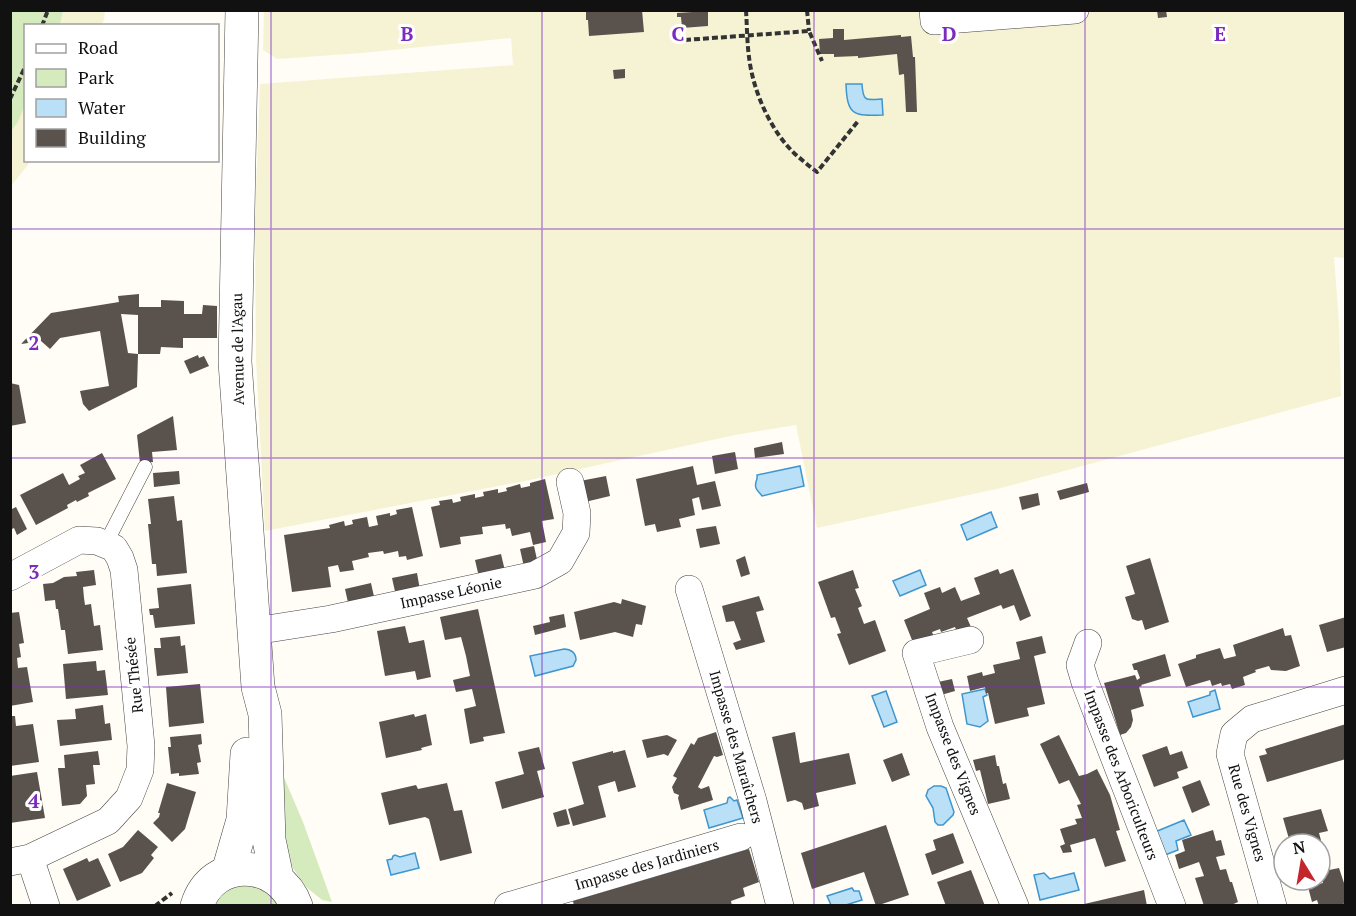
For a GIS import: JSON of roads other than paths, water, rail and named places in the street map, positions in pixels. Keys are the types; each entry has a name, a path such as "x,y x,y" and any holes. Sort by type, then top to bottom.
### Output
{"street":[{"name":"Avenue de l'Agau","path":"242,10 235,362 258,687 265,714 269,840 293,896"},
{"path":"933,10 934,21 1075,10"},
{"name":"Impasse Léonie","path":"255,631 331,619 535,575 560,561 576,532 578,513 570,482"},
{"path":"10,577 79,540 106,543"},
{"name":"Rue Thésée","path":"46,906 20,860 108,821 129,798 140,770 141,746 124,570 114,548 106,543"},
{"name":"Impasse des Maraîchers","path":"689,589 753,801 780,906"},
{"name":"Impasse des Vignes","path":"970,640 916,653 944,738 1015,906"},
{"name":"Impasse des Arboriculteurs","path":"1088,643 1080,665 1085,682 1172,906"},
{"name":"Avenue de l'Agau","path":"258,687 249,716 243,820 228,872 244,869 261,871 293,896"},
{"name":"Rue des Vignes","path":"1273,906 1230,754 1234,734 1252,719 1346,690"},
{"name":"Impasse des Jardiniers","path":"508,906 555,899 741,837"},
{"path":"195,904 206,888 228,872"}],"lane":[{"path":"106,543 145,467"}],"water":[{"path":"846,84 862,84 866,99 882,99 883,115 865,115 854,112 848,102"},
{"path":"800,466 804,486 762,496 756,489 757,475"},
{"path":"991,512 997,527 967,540 961,525"},
{"path":"920,570 926,585 900,596 893,581"},
{"path":"564,649 574,653 576,660 573,666 535,676 530,656"},
{"path":"985,689 987,695 983,697 988,721 980,727 967,724 962,694"},
{"path":"1215,690 1220,709 1193,717 1188,702 1210,695 1210,692"},
{"path":"886,691 897,722 884,727 872,696"},
{"path":"934,786 946,788 954,812 943,825 935,822 933,808 926,796 928,790"},
{"path":"730,797 734,801 737,800 743,818 709,828 704,810 727,803"},
{"path":"1184,820 1191,835 1176,841 1178,850 1165,855 1155,832"},
{"path":"415,853 419,868 391,875 387,860 392,859 395,855 400,857"},
{"path":"1044,873 1050,879 1074,873 1079,890 1040,900 1034,875"},
{"path":"852,888 854,891 859,891 862,900 846,905 831,905 827,896"}]}
